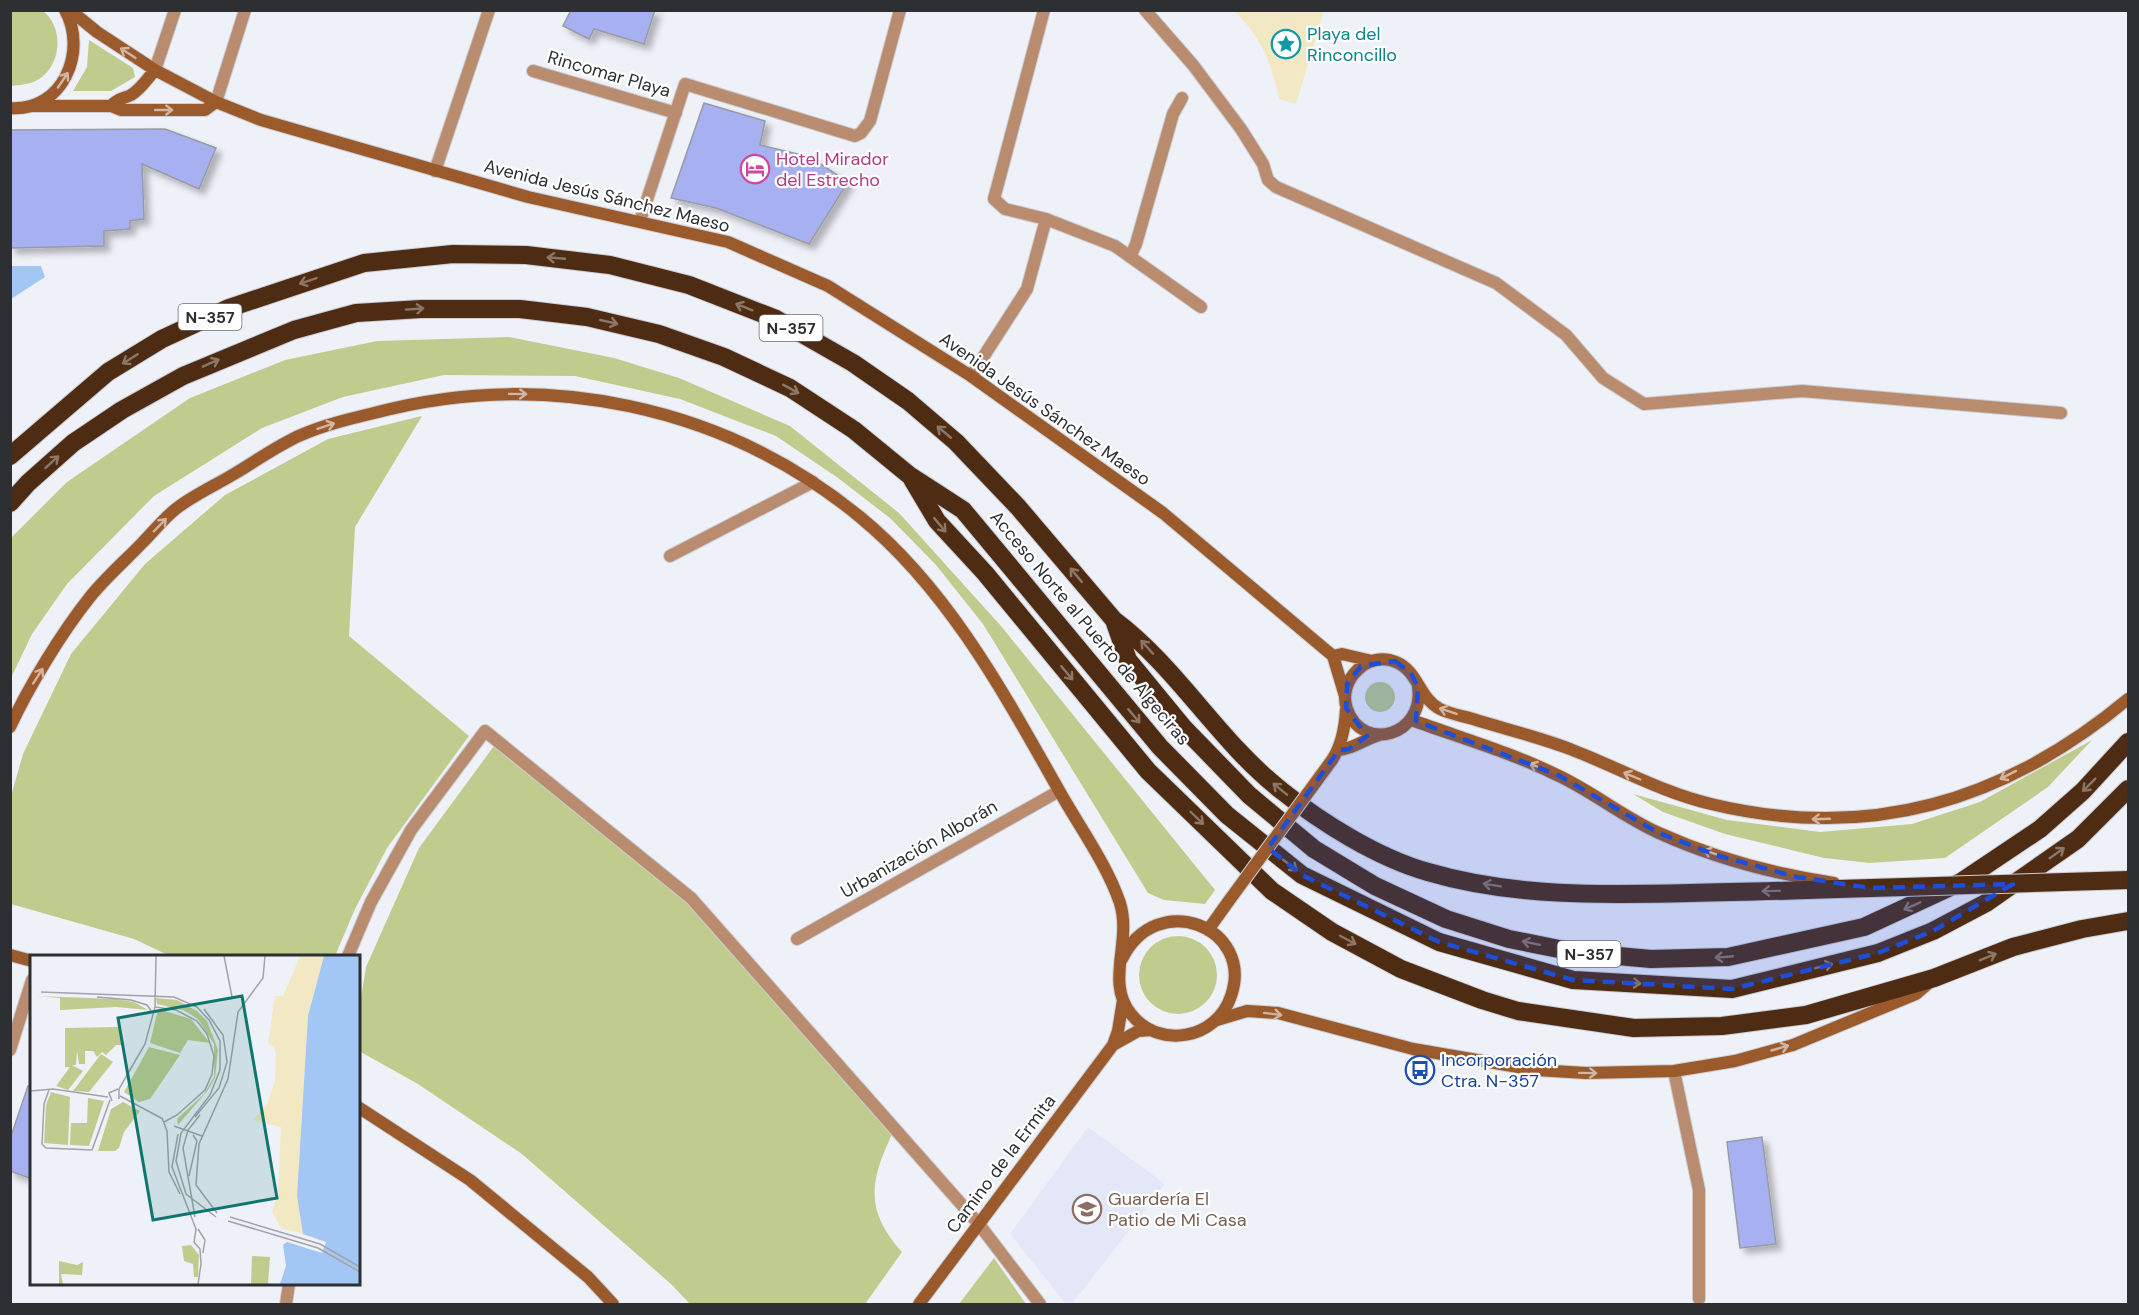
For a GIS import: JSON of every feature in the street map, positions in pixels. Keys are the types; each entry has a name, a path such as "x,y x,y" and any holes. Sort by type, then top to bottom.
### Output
{"highway":[{"name":"Acceso Norte al Puerto de Algeciras","path":"10,456 108,372 162,339 229,308 364,263 453,254 564,258 646,273 689,285 776,319 853,363 908,401 956,442 1018,507 1114,620 1128,660 1183,727 1249,795 1314,849 1375,886 1446,919 1509,939 1574,952 1651,959 1728,957 1864,927 1962,882 2040,829 2083,791 2128,742"},
{"name":"Acceso Norte al Puerto de Algeciras","path":"10,503 28,483 73,443 122,410 183,376 294,330 356,313 421,309 520,309 587,317 659,334 724,357 790,388 854,430 909,475 963,510 1160,747 1227,815 1302,875 1439,942 1573,980 1732,989 1878,953 1933,931 1986,903 2078,839 2128,789"},
{"path":"909,475 937,521 985,573 1148,771 1272,891 1332,932 1401,969 1482,1000 1518,1011 1634,1028 1722,1026 1806,1015 1934,978 2013,946 2082,929 2128,921"},
{"path":"1114,620 1141,640 1243,758 1282,792 1327,823 1395,860 1426,872 1459,880 1531,891 1603,895 2128,880"}],"street":[{"path":"30,106 56,91 72,65 74,34 65,10"},
{"name":"Avenida Jesús Sánchez Maeso","path":"70,10 97,33 154,70 216,102 261,120 528,197 728,242 828,286 971,376 1163,513 1333,656"},
{"path":"111,106 118,98 129,96 139,88 154,70 175,10"},
{"path":"10,108 111,106 121,111 205,110 216,102 245,10"},
{"path":"435,171 489,10"},
{"path":"640,221 685,84 855,136 867,127 900,10"},
{"path":"1044,10 994,193 996,202 1005,209 1046,219 1100,239 1130,257 1201,307"},
{"path":"1145,10 1200,74 1241,129 1263,164 1268,180 1276,187 1496,283 1566,335 1603,378 1644,404 1802,392 2061,413"},
{"name":"Rincomar Playa","path":"533,70 676,113"},
{"path":"1130,257 1136,244 1173,114 1182,98"},
{"path":"971,376 1027,289 1046,219"},
{"path":"10,727 24,698 91,596 176,508 298,436 327,425 423,400 493,393 562,395 614,402 698,426 750,447 813,482 858,515 902,553 938,595 971,644 1109,878 1121,907 1125,933 1118,972 1123,1000 1134,1018 1151,1030 1164,1035 1185,1035 1204,1029 1216,1020 1231,997 1234,969 1223,944 1208,930 1189,921 1161,921 1137,935 1122,959"},
{"path":"670,556 813,482"},
{"path":"1381,735 1359,727 1346,702 1333,656 1342,654 1372,661 1395,661 1412,673 1424,697 1442,711 1570,749 1670,792 1712,804 1806,820 1864,818 1917,810 1946,802 1984,787 2095,727 2128,699"},
{"path":"1208,930 1339,750 1344,732 1346,702 1353,674 1372,661"},
{"path":"1339,750 1349,749 1364,739 1403,728 1418,710 1419,687"},
{"path":"1412,720 1495,749 1558,775 1659,833 1716,855 1797,878 1871,888"},
{"path":"349,955 371,902 411,830 485,731 691,898 978,1223 1040,1305"},
{"name":"Urbanización Alborán","path":"797,939 1059,791"},
{"path":"10,955 30,960"},
{"path":"1216,1020 1247,1011 1278,1013 1413,1049 1536,1070 1586,1073 1674,1071 1736,1061 1793,1045 1916,994 1934,978"},
{"path":"10,1050 30,986"},
{"name":"Camino de la Ermita","path":"919,1305 978,1223 1113,1046 1120,1024 1123,1000"},
{"name":"Camino de la Ermita","path":"1113,1046 1138,1031 1151,1030"},
{"path":"1674,1071 1699,1190 1699,1299"},
{"path":"360,1108 470,1180 588,1277 613,1305"},
{"path":"286,1305 289,1285"}],"highlighted area":[{"path":"1395,661 1411,673 1418,687 1416,721 1558,775 1659,833 1716,855 1797,877 1871,888 2013,884 1933,931 1878,953 1732,989 1573,980 1439,942 1302,875 1268,848 1339,750 1349,749 1367,736 1346,708 1347,684 1361,666"}],"shaded area":[{"name":"Guardería El Patio de Mi Casa","path":"1088,1127 1165,1184 1072,1304 1066,1304 1010,1234"}],"green space":[{"path":"11,10 43,11 54,26 57,44 53,62 42,77 31,83 11,86"},
{"path":"89,40 133,68 135,77 111,91 73,91 87,67"},
{"path":"509,337 614,358 679,378 790,426 899,513 1001,626 1215,890 1205,904 1164,900 1148,893 983,624 936,565 890,518 838,478 776,436 680,399 575,376 444,375 343,397 262,428 154,496 67,584 32,634 11,678 11,538 67,482 190,398 285,360 377,341"},
{"path":"422,416 355,527 349,636 469,736 387,848 355,909 335,955 168,955 134,939 11,904 11,796 23,754 71,654 145,564 225,495 328,439"},
{"path":"1380,682 1391,686 1395,697 1391,708 1380,712 1369,708 1365,697 1369,686"},
{"path":"2092,740 2048,787 1945,858 1870,863 1824,858 1725,834 1663,812 1633,794 1727,820 1820,832 1912,824 1980,802"},
{"path":"494,746 682,898 771,991 893,1132 879,1165 875,1194 876,1208 881,1222 902,1252 865,1304 690,1304 671,1284 522,1154 418,1084 360,1052 360,1004 366,967 419,848"},
{"path":"1178,936 1193,939 1210,953 1217,975 1214,990 1200,1007 1178,1014 1163,1011 1146,997 1139,975 1142,960 1156,943"},
{"path":"994,1258 1026,1304 959,1304"}],"sand":[{"name":"Playa del Rinconcillo","path":"1234,11 1324,11 1296,104 1279,99 1264,51 1251,29"}],"water":[{"path":"11,266 41,266 45,277 11,299"}],"building":[{"path":"571,10 655,10 644,44 594,29 589,39 563,26"},
{"name":"Hotel Mirador del Estrecho","path":"704,103 765,121 760,145 810,157 848,182 809,244 716,208 671,198"},
{"path":"165,129 216,148 199,189 142,164 144,219 130,221 130,229 104,231 104,246 10,248 10,130"},
{"path":"28,1086 30,1086 30,1178 10,1171 10,1139"},
{"path":"1762,1137 1776,1244 1740,1248 1727,1142"}],"place":[{"name":"Playa del Rinconcillo","path":"1286,44"},
{"name":"Hotel Mirador del Estrecho","path":"755,169"},
{"name":"Incorporación Ctra. N-357","path":"1420,1070"},
{"name":"Guardería El Patio de Mi Casa","path":"1087,1209"}]}
